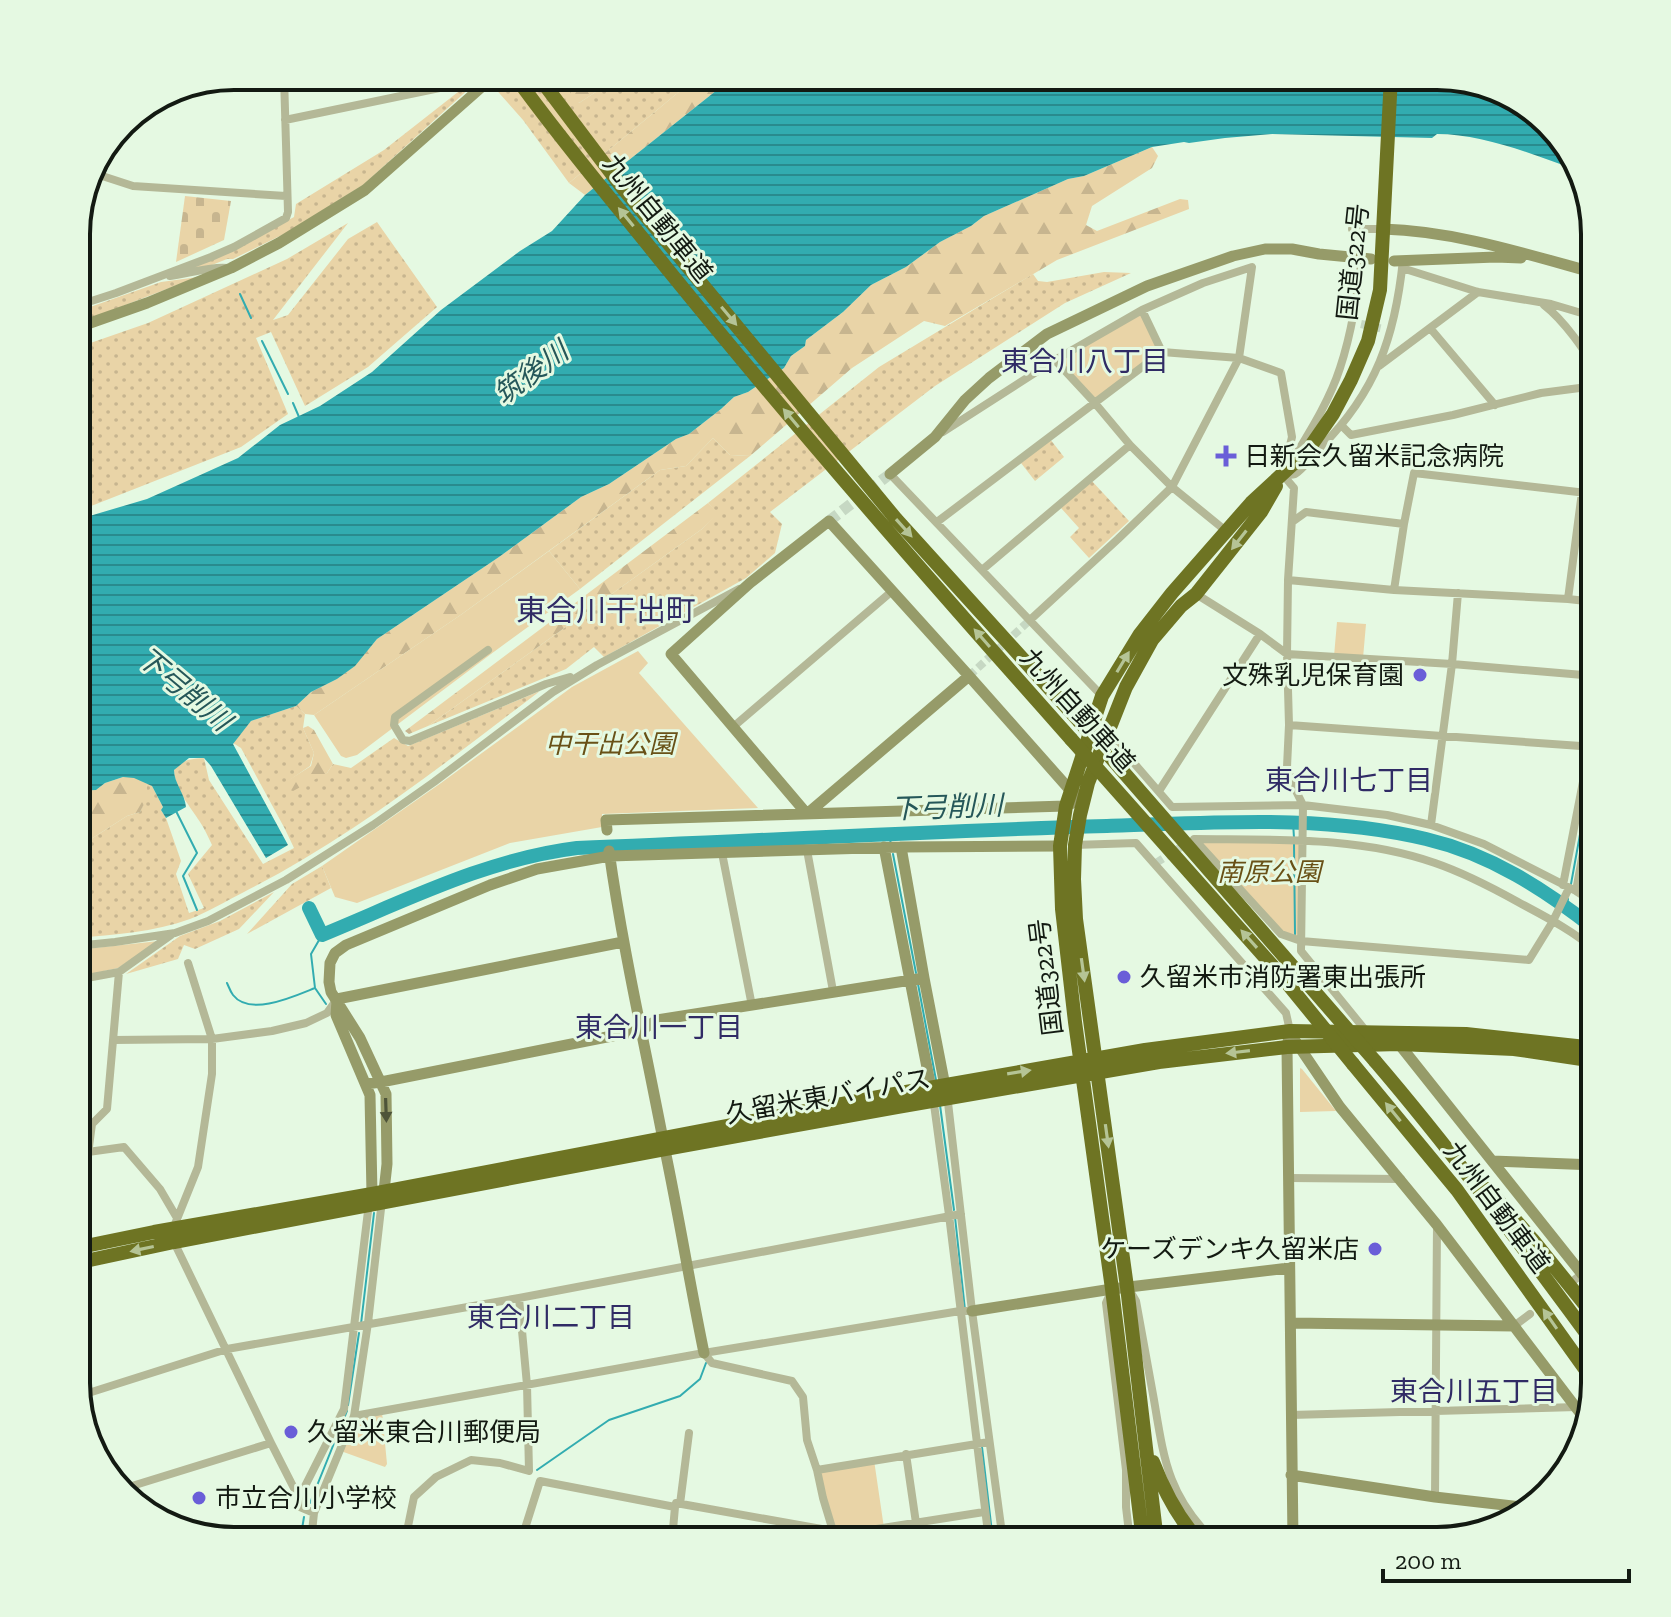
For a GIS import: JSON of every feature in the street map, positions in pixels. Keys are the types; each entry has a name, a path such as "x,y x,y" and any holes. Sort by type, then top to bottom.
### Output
{"highway":[{"name":"九州自動車道","path":"525,90 741,359 841,477 1278,972 1457,1190 1581,1363"},
{"name":"九州自動車道","path":"548,90 621,186 896,519 1079,721 1403,1093 1581,1326"},
{"name":"国道322号","path":"1155,1527 1144,1423 1082,1068 1062,909 1070,790 1102,696 1140,634 1251,503 1308,450 1333,414 1351,380 1368,341 1380,290 1390,90"},
{"name":"国道322号","path":"1070,811 1084,798 1126,687 1152,640 1181,606 1196,594 1261,512 1283,475"},
{"name":"国道322号","path":"1068,841 1097,1065 1142,1527"},
{"name":"久留米東バイパス","path":"90,1245 376,1199 664,1144 889,1095 939,1094 1082,1068 1145,1050 1290,1031 1466,1034 1581,1046"},
{"name":"久留米東バイパス","path":"1097,1065 1159,1062 1293,1047 1399,1044 1514,1049 1581,1059"},
{"path":"1403,1093 1532,1239 1581,1300"},
{"name":"久留米東バイパス","path":"90,1258 175,1230"},
{"path":"1144,1423 1154,1465 1187,1527"}],"street":[{"path":"90,301 234,247 286,218 284,90"},
{"path":"285,120 430,90"},
{"path":"90,323 231,268 279,243 365,190 470,90"},
{"path":"102,176 133,186 286,196"},
{"path":"1352,229 1384,224 1581,269"},
{"path":"935,437 965,400 1047,334 1147,286 1233,256 1265,249 1292,249 1366,259 1356,323 1340,369 1317,420 1283,475"},
{"path":"1399,263 1534,256"},
{"path":"1399,263 1478,292 1551,304 1581,313"},
{"path":"1283,475 1295,474 1342,426 1371,381 1379,366 1386,330 1397,310 1399,263"},
{"path":"157,278 217,267 231,268"},
{"path":"1030,620 1172,487 1239,358 1252,267 1203,283 1142,310 1055,360 935,437 890,474 1102,696"},
{"path":"1379,366 1478,292"},
{"path":"1542,304 1553,312 1581,348"},
{"path":"1142,310 1162,352"},
{"path":"1430,328 1495,405"},
{"path":"937,522 1162,352 1239,358 1281,373 1292,437 1283,475"},
{"path":"1055,360 1130,445 1172,487 1226,531"},
{"path":"1342,426 1351,435 1453,415 1541,393 1581,388"},
{"path":"982,570 1130,445"},
{"path":"1394,590 1414,473 1581,492"},
{"path":"1283,475 1294,488 1288,580 1287,767 1303,805 1301,946 1286,1013 1293,1047 1289,1178 1293,1527"},
{"path":"1568,599 1581,500"},
{"path":"1292,522 1306,512 1404,524"},
{"path":"807,814 671,654 750,583 829,521 1070,790 1084,798"},
{"path":"1288,580 1394,590 1581,600"},
{"path":"90,945 175,933 208,921 286,880 373,825 553,692 750,583"},
{"path":"733,727 891,592"},
{"path":"1431,825 1458,593"},
{"path":"1196,594 1287,654 1581,675"},
{"path":"1159,791 1260,634"},
{"path":"488,650 395,717 394,725 403,740 410,741 546,684 583,674"},
{"path":"807,814 969,676"},
{"path":"1289,725 1581,746"},
{"path":"1107,732 1172,807 1303,805 1387,815 1431,825 1484,844 1581,895"},
{"path":"834,1527 807,1440 803,1397 792,1381 712,1363 704,1353 623,942 606,820 1070,811"},
{"path":"1570,888 1581,818"},
{"path":"1581,940 1553,921 1481,882 1434,862 1371,847 1302,840 1194,839 1281,934 1301,946 1366,1032 1399,1044 1581,1273"},
{"path":"312,1527 314,1513 354,1416 368,1323 376,1199 370,1095 332,1007 329,982 330,963 335,953 346,945 490,885 537,869 609,853 722,853 1068,841 1136,843 1286,1013"},
{"path":"1301,946 1529,960 1570,888 1581,844"},
{"path":"884,847 910,980 939,1094 961,1214 975,1443 987,1527"},
{"path":"901,847 924,978 939,1094 949,1215 1001,1527"},
{"path":"807,850 833,991"},
{"path":"722,853 752,1006"},
{"path":"90,977 119,972 175,933"},
{"path":"113,1040 212,1039 272,1031 306,1023 332,1007 623,942"},
{"path":"175,1230 198,1167 212,1074 212,1039 188,963"},
{"path":"90,1138 92,1124 107,1109 119,972"},
{"path":"366,1083 642,1030 657,1020 924,978"},
{"path":"299,1498 344,1409 376,1199 387,1164 386,1094 360,1038 332,1007"},
{"path":"1293,1047 1401,1179 1578,1407"},
{"path":"90,1153 124,1147 160,1189 227,1349 299,1498 300,1507 314,1513"},
{"path":"1492,1161 1581,1164"},
{"path":"1289,1178 1401,1179"},
{"path":"90,1392 227,1349 519,1298 961,1214"},
{"path":"1435,1497 1437,1225"},
{"path":"354,1416 704,1353 966,1311 1120,1288 1289,1268"},
{"path":"1120,1288 1106,1303 1126,1470 1128,1527"},
{"path":"1120,1288 1136,1301 1164,1458 1180,1499 1200,1527"},
{"path":"519,1298 527,1385 529,1471"},
{"path":"1291,1323 1514,1326 1530,1314"},
{"path":"1291,1415 1578,1407"},
{"path":"674,1527 689,1433"},
{"path":"817,1470 989,1442"},
{"path":"134,1486 271,1443"},
{"path":"906,1454 916,1523"},
{"path":"408,1527 414,1497 436,1477 471,1460 500,1463 529,1471 540,1481 790,1527"},
{"path":"1291,1475 1512,1506"},
{"path":"525,1527 540,1481"},
{"path":"892,1527 984,1512"}],"green space":[{"path":"468,90 363,185 286,233 233,259 180,272 233,250 294,217 296,204 384,150 458,92"},
{"path":"496,90 572,90 579,103 599,90 681,90 569,183 523,120"},
{"path":"571,90 599,90 579,103 571,98"},
{"path":"681,90 717,90 585,195 569,183"},
{"path":"1152,147 1158,156 1152,168 1092,206 1086,225 1097,231 1180,199 1188,200 1189,209 1057,260 945,326 924,321 852,368 750,456 730,455 713,438 686,466 660,470 462,614 314,715 305,714 296,706 311,692 354,666 377,639 581,497 609,484 676,439 689,434 734,397 748,392 784,368 791,356 805,346 806,340 843,312 871,285 906,267 984,216"},
{"path":"185,196 231,201 224,240 176,262"},
{"path":"377,222 437,307 368,367 305,406 271,332 256,338 288,414 241,447 90,506 90,343 148,323 287,259 348,223 273,320 288,315 348,239"},
{"path":"1104,272 1131,273 1065,303 935,386 770,512 782,524 775,553 746,578 604,657 594,647 566,669 428,726 702,529 717,513 708,503 879,367 1033,274 1038,281 1047,282"},
{"path":"198,277 90,318 90,307 161,282"},
{"path":"1142,310 1162,352 1094,402 1055,360"},
{"path":"713,438 730,455 750,456 580,589 549,551 660,470 686,466"},
{"path":"1050,439 1064,457 1035,481 1021,463"},
{"path":"1091,480 1129,521 1089,558 1070,537 1079,528 1061,508"},
{"path":"708,503 718,513 702,529 428,726 409,734 405,731"},
{"path":"549,551 580,589 357,755 341,756 314,715"},
{"path":"1337,622 1366,624 1363,658 1334,656"},
{"name":"中干出公園","path":"638,651 648,663 639,673 758,808 602,814 602,827 510,843 357,903 335,897 322,866 572,687"},
{"path":"540,691 360,824 284,871 190,919 134,932 90,937 90,839 127,816 140,812 147,796 146,782 152,786 163,807 161,810 181,861 176,874 189,913 204,908 188,874 212,845 180,791 174,770 181,764 204,758 209,780 263,864 294,848 241,748 233,743 251,721 296,706 305,714 303,728 314,753 310,766 284,784 327,773 333,764 351,768 394,738 408,746"},
{"path":"308,726 314,730 333,764 327,773 293,791 285,788 284,783 311,766 314,753 303,728"},
{"path":"134,777 146,782 148,796 140,812 127,816 90,839 90,790 105,783"},
{"name":"南原公園","path":"1194,839 1302,840 1301,941 1281,934"},
{"path":"322,866 331,888 247,934 292,884"},
{"path":"274,892 239,929 195,949 184,945 178,959 126,974 180,936 220,921"},
{"path":"159,941 118,968 90,974 90,948"},
{"path":"1302,1069 1336,1111 1300,1112"},
{"path":"382,1412 385,1467 338,1450 354,1416"},
{"path":"874,1460 884,1527 835,1527 817,1470"}],"water":[{"name":"筑後川","path":"717,90 1447,90 1474,95 1509,109 1539,132 1564,166 1511,147 1455,135 1437,134 1432,138 1272,134 1152,147 1084,176 1068,179 984,216 906,267 871,285 843,312 806,340 805,346 791,356 784,368 748,392 734,397 689,434 676,439 609,484 581,497 377,639 355,666 337,679 311,692 296,706 251,721 233,744 288,845 266,858 204,758 189,758 174,770 186,807 166,818 152,786 134,778 123,777 90,790 90,516 147,499 238,458 280,425 320,406 372,372 441,310 552,231 585,195"}],"waterway":[{"path":"240,294 251,318"},
{"path":"262,341 288,394"},
{"path":"293,403 299,417"},
{"path":"176,811 197,853 183,876 197,910"},
{"name":"下弓削川","path":"309,908 322,935 479,871 511,861 577,848 1268,822 1387,831 1450,846 1515,875 1581,919"},
{"path":"1293,822 1294,838"},
{"path":"1571,884 1581,829"},
{"path":"889,835 891,844"},
{"path":"1294,844 1295,934"},
{"path":"893,854 916,973"},
{"path":"1566,909 1568,899"},
{"path":"322,935 311,954 315,988 326,1004"},
{"path":"227,983 233,995 241,1001 261,1005 315,988"},
{"path":"918,984 936,1080"},
{"path":"940,1105 954,1210"},
{"path":"361,1324 374,1213"},
{"path":"955,1217 965,1310"},
{"path":"348,1405 359,1333"},
{"path":"537,1470 609,1420 680,1396 700,1379 706,1363"},
{"path":"310,1503 347,1411"},
{"path":"982,1447 991,1527"},
{"path":"302,1527 304,1517"}],"tunnel":[{"path":"1361,324 1383,329"},
{"path":"829,521 890,474"},
{"path":"969,676 1030,620"},
{"path":"1156,863 1189,842"}],"place":[{"name":"日新会久留米記念病院","path":"1226,456"},
{"name":"文殊乳児保育園","path":"1420,675"},
{"name":"久留米市消防署東出張所","path":"1124,977"},
{"name":"ケーズデンキ久留米店","path":"1375,1249"},
{"name":"久留米東合川郵便局","path":"291,1432"},
{"name":"市立合川小学校","path":"199,1498"}],"district":[{"name":"東合川八丁目","path":"1085,361"},
{"name":"東合川干出町","path":"606,611"},
{"name":"東合川七丁目","path":"1349,780"},
{"name":"東合川一丁目","path":"659,1027"},
{"name":"東合川二丁目","path":"551,1317"},
{"name":"東合川五丁目","path":"1474,1391"}]}
